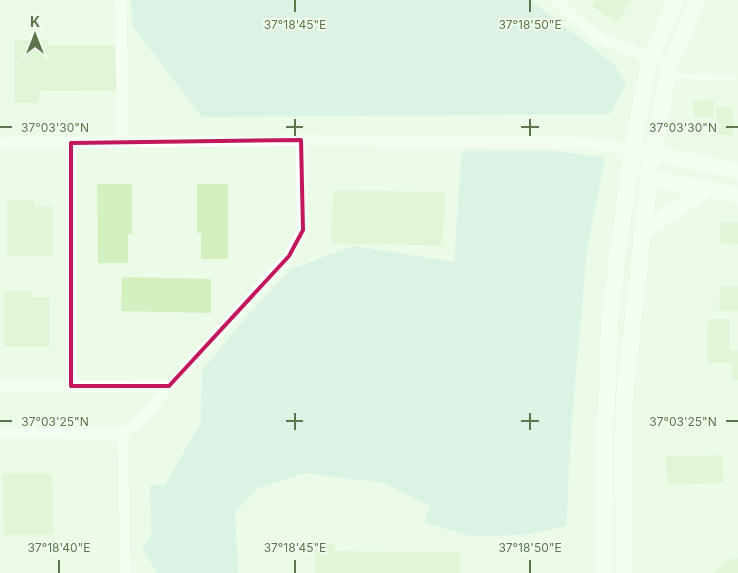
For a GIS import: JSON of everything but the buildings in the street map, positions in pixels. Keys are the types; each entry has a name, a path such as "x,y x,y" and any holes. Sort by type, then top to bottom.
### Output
{"street":[{"path":"120,0 123,142"},
{"path":"556,0 596,37 650,58 669,70"},
{"path":"606,573 607,367 611,305 632,150 650,58 676,0"},
{"path":"624,573 626,384 649,178 669,70 698,0"},
{"path":"0,432 123,434 139,421 289,256 303,230 301,140"},
{"path":"0,144 301,140 588,143 653,153 738,171"},
{"path":"71,143 71,386"},
{"path":"632,150 649,178 738,196"},
{"path":"642,236 654,224 707,189"},
{"path":"0,387 169,386"},
{"path":"123,434 125,573"}],"lane":[{"path":"669,70 732,78"}],"highlighted area":[{"path":"301,140 303,230 289,256 169,386 71,386 71,143"}],"shaded area":[{"path":"131,0 530,0 614,64 626,85 610,114 202,117 133,27"},
{"path":"462,151 555,151 605,158 587,250 572,417 566,526 522,535 471,536 425,523 430,506 384,483 305,473 258,488 235,512 238,573 157,573 142,548 151,536 150,485 165,485 201,422 202,371 246,317 291,269 354,246 454,262"}]}
